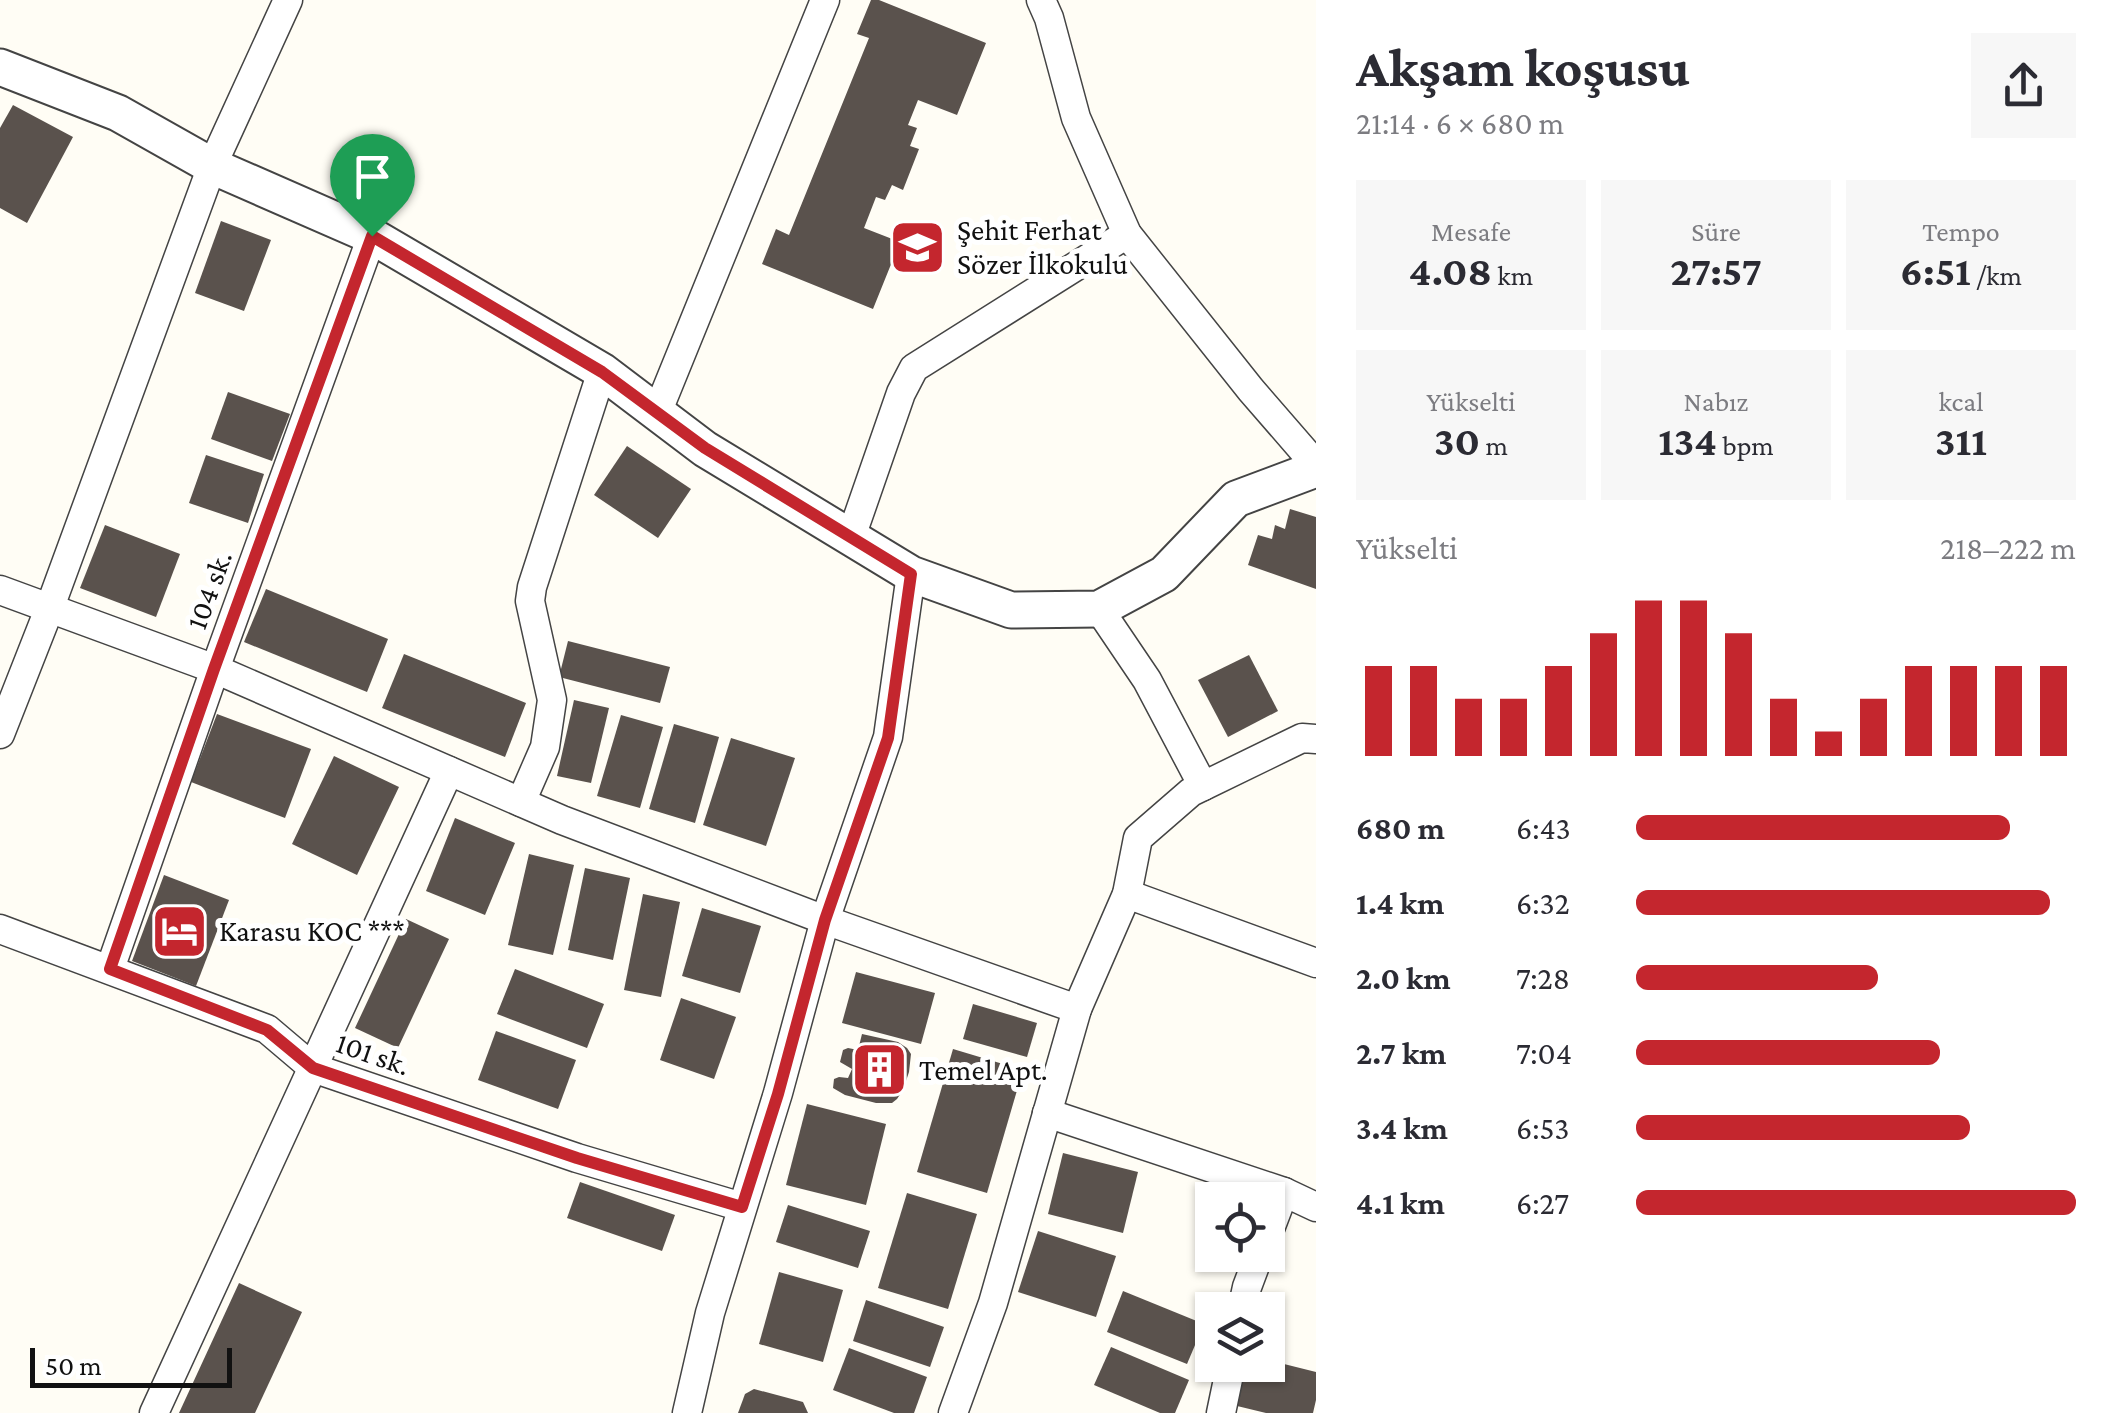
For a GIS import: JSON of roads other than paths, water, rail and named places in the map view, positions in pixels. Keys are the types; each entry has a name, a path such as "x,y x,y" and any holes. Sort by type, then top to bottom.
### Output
{"street":[{"path":"0,734 212,166 288,0"},
{"path":"657,413 825,0"},
{"path":"0,67 118,113 212,166 372,236 602,372 705,448 911,574 1011,610 1099,610 1164,574 1236,498 1316,467 1127,234 1076,118 1050,18 1041,0"},
{"path":"851,537 901,393 914,368 1127,234"},
{"name":"104 sk.","path":"110,969 214,669 372,236"},
{"path":"521,802 546,747 552,700 530,601 532,586 602,372"},
{"path":"687,1413 710,1313 778,1094 825,920 888,738 911,574"},
{"path":"0,590 214,669 562,820 825,920 1077,1009"},
{"path":"1099,610 1147,680 1203,786"},
{"path":"953,1413 993,1303 1077,1009 1127,894 1138,838 1191,792 1302,738 1316,739"},
{"path":"154,1413 448,770"},
{"path":"1127,894 1316,963"},
{"name":"101 sk.","path":"0,929 267,1030 313,1068 577,1158 742,1207"},
{"path":"1047,1114 1254,1182"},
{"path":"1285,1192 1316,1207"},
{"path":"1221,1413 1227,1382"}],"place":[{"name":"Şehit Ferhat Sözer İlkokulu","path":"918,247"},
{"name":"Karasu KOC ***","path":"180,931"},
{"name":"Temel Apt.","path":"880,1070"}]}
